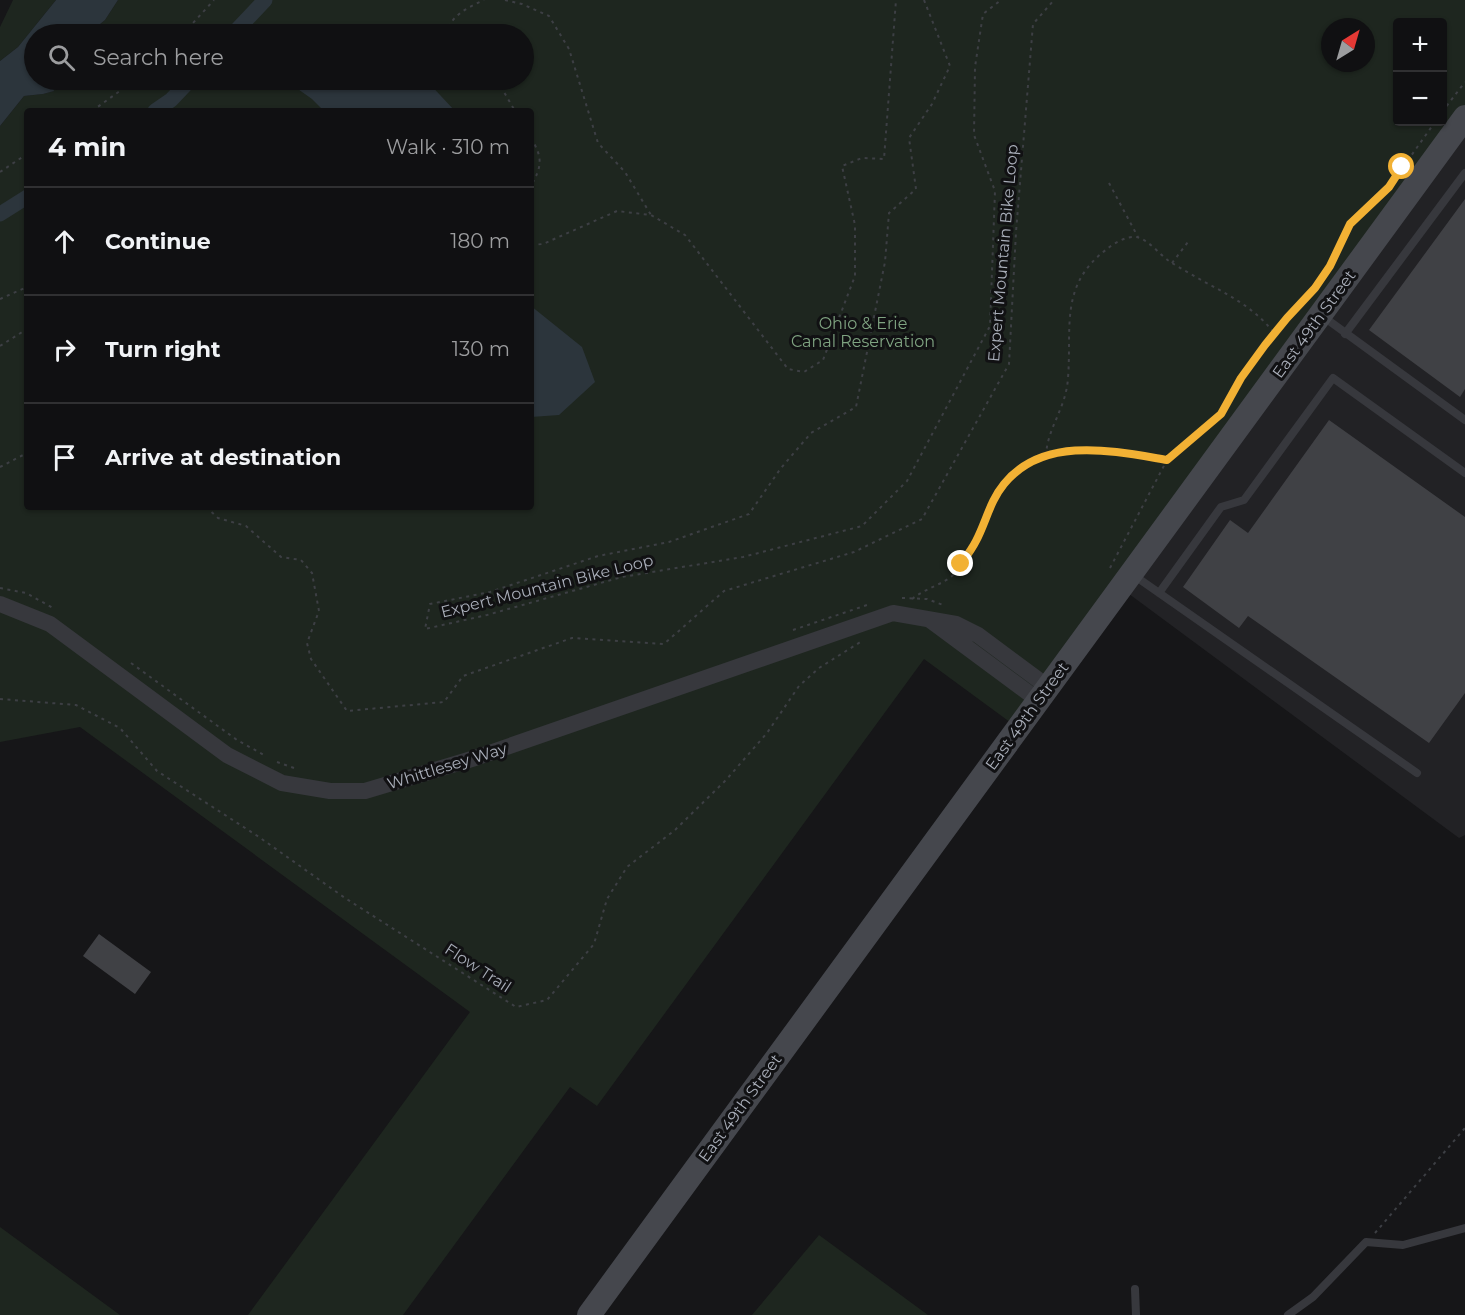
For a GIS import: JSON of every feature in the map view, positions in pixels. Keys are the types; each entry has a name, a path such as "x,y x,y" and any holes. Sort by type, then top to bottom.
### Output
{"street":[{"name":"East 49th Street","path":"589,1315 1465,117"},
{"name":"Whittlesey Way","path":"0,604 50,624 227,755 282,783 330,791 365,791 476,758 873,612 927,617 956,624 978,635 1043,694"}],"lane":[{"path":"1346,334 1465,173"},
{"path":"1320,315 1465,420"},
{"path":"1159,592 1221,507 1245,500 1333,378 1465,473"},
{"path":"1131,573 1417,773"},
{"path":"1288,1315 1313,1297 1366,1242 1403,1245 1465,1228"},
{"path":"1135,1289 1136,1315"}],"path":[{"path":"192,24 214,0"},
{"path":"450,24 463,10 484,0"},
{"path":"505,0 522,4 549,16 569,49 598,143 625,172 651,214 685,235 788,369 804,372 823,360 855,276 855,225 842,166 862,158 884,159 896,0"},
{"name":"Expert Mountain Bike Loop","path":"924,0 950,66 932,104 909,138 916,189 889,213 885,261 856,407 811,433 781,468 749,514 669,542 598,556 490,592 430,604 425,629 487,615 622,577 743,556 862,526 907,481 990,326 995,191 974,135 975,67 983,14 1001,0"},
{"name":"Expert Mountain Bike Loop","path":"209,510 218,518 246,526 281,557 301,560 312,573 319,611 307,643 311,658 347,711 444,702 464,676 572,638 664,644 724,591 854,552 922,519 1009,364 1016,232 1033,24 1054,0"},
{"path":"1447,107 1465,82"},
{"path":"96,108 121,90"},
{"path":"503,90 513,108"},
{"path":"1106,576 1167,460 1221,414 1241,378 1274,333 1315,288 1330,266 1350,224 1389,187 1432,126"},
{"path":"534,143 539,152 539,170 534,180"},
{"path":"0,172 24,156"},
{"path":"1109,183 1138,237 1172,263 1247,305 1274,333"},
{"path":"534,245 543,244 617,211 651,214"},
{"path":"1046,456 1046,441 1065,400 1072,294 1094,259 1109,247 1128,237 1138,237"},
{"path":"1172,263 1188,242"},
{"path":"0,299 24,288"},
{"path":"0,346 24,331"},
{"path":"912,598 923,590 953,576 976,541 991,504 1004,483 1017,471 1046,456 1078,449 1103,450 1167,460"},
{"path":"0,467 24,455"},
{"path":"0,588 26,593 59,611"},
{"path":"892,600 927,599 947,606"},
{"path":"793,630 873,612"},
{"name":"Flow Trail","path":"0,699 76,705 120,728 157,771 259,837 345,898 516,1007 547,1000 594,944 607,899 627,867 675,830 726,780 767,733 799,686 819,668 865,639 873,612"},
{"path":"124,659 237,740 266,756"},
{"path":"275,762 305,772"},
{"path":"1366,1242 1465,1128"}],"shaded area":[{"path":"56,0 118,0 100,24 37,24"},
{"path":"24,40 24,90 54,91 24,96 0,126 0,61"},
{"path":"299,90 435,90 452,108 321,108"},
{"path":"1465,117 1465,835 1459,838 1121,588"},
{"path":"534,308 582,347 595,382 559,415 534,417"}],"green space":[{"path":"13,0 56,0 37,24 24,24 24,40 0,61 0,27"},
{"name":"Ohio & Erie Canal Reservation","path":"118,0 1465,0 1465,117 1018,728 924,659 597,1106 570,1087 403,1315 248,1315 470,1012 80,727 0,742 0,126 24,96 43,94 53,90 534,90 534,24 100,24"},
{"path":"0,1227 120,1315 0,1315"},
{"path":"819,1235 928,1315 752,1315"}],"building":[{"path":"1465,199 1465,389 1460,397 1369,330"},
{"path":"1329,420 1465,517 1465,693 1429,743 1248,616 1239,628 1183,587 1230,520 1248,533"},
{"path":"99,934 151,972 135,994 83,956"}],"waterway":[{"path":"242,24 265,0"},
{"path":"159,108 180,90"},
{"path":"0,214 24,199"}],"route":[{"path":"961,564 976,541 991,504 1004,483 1017,471 1039,458 1078,449 1103,450 1167,460 1221,414 1241,378 1265,345 1315,288 1330,266 1350,224 1389,187 1402,167"}]}
